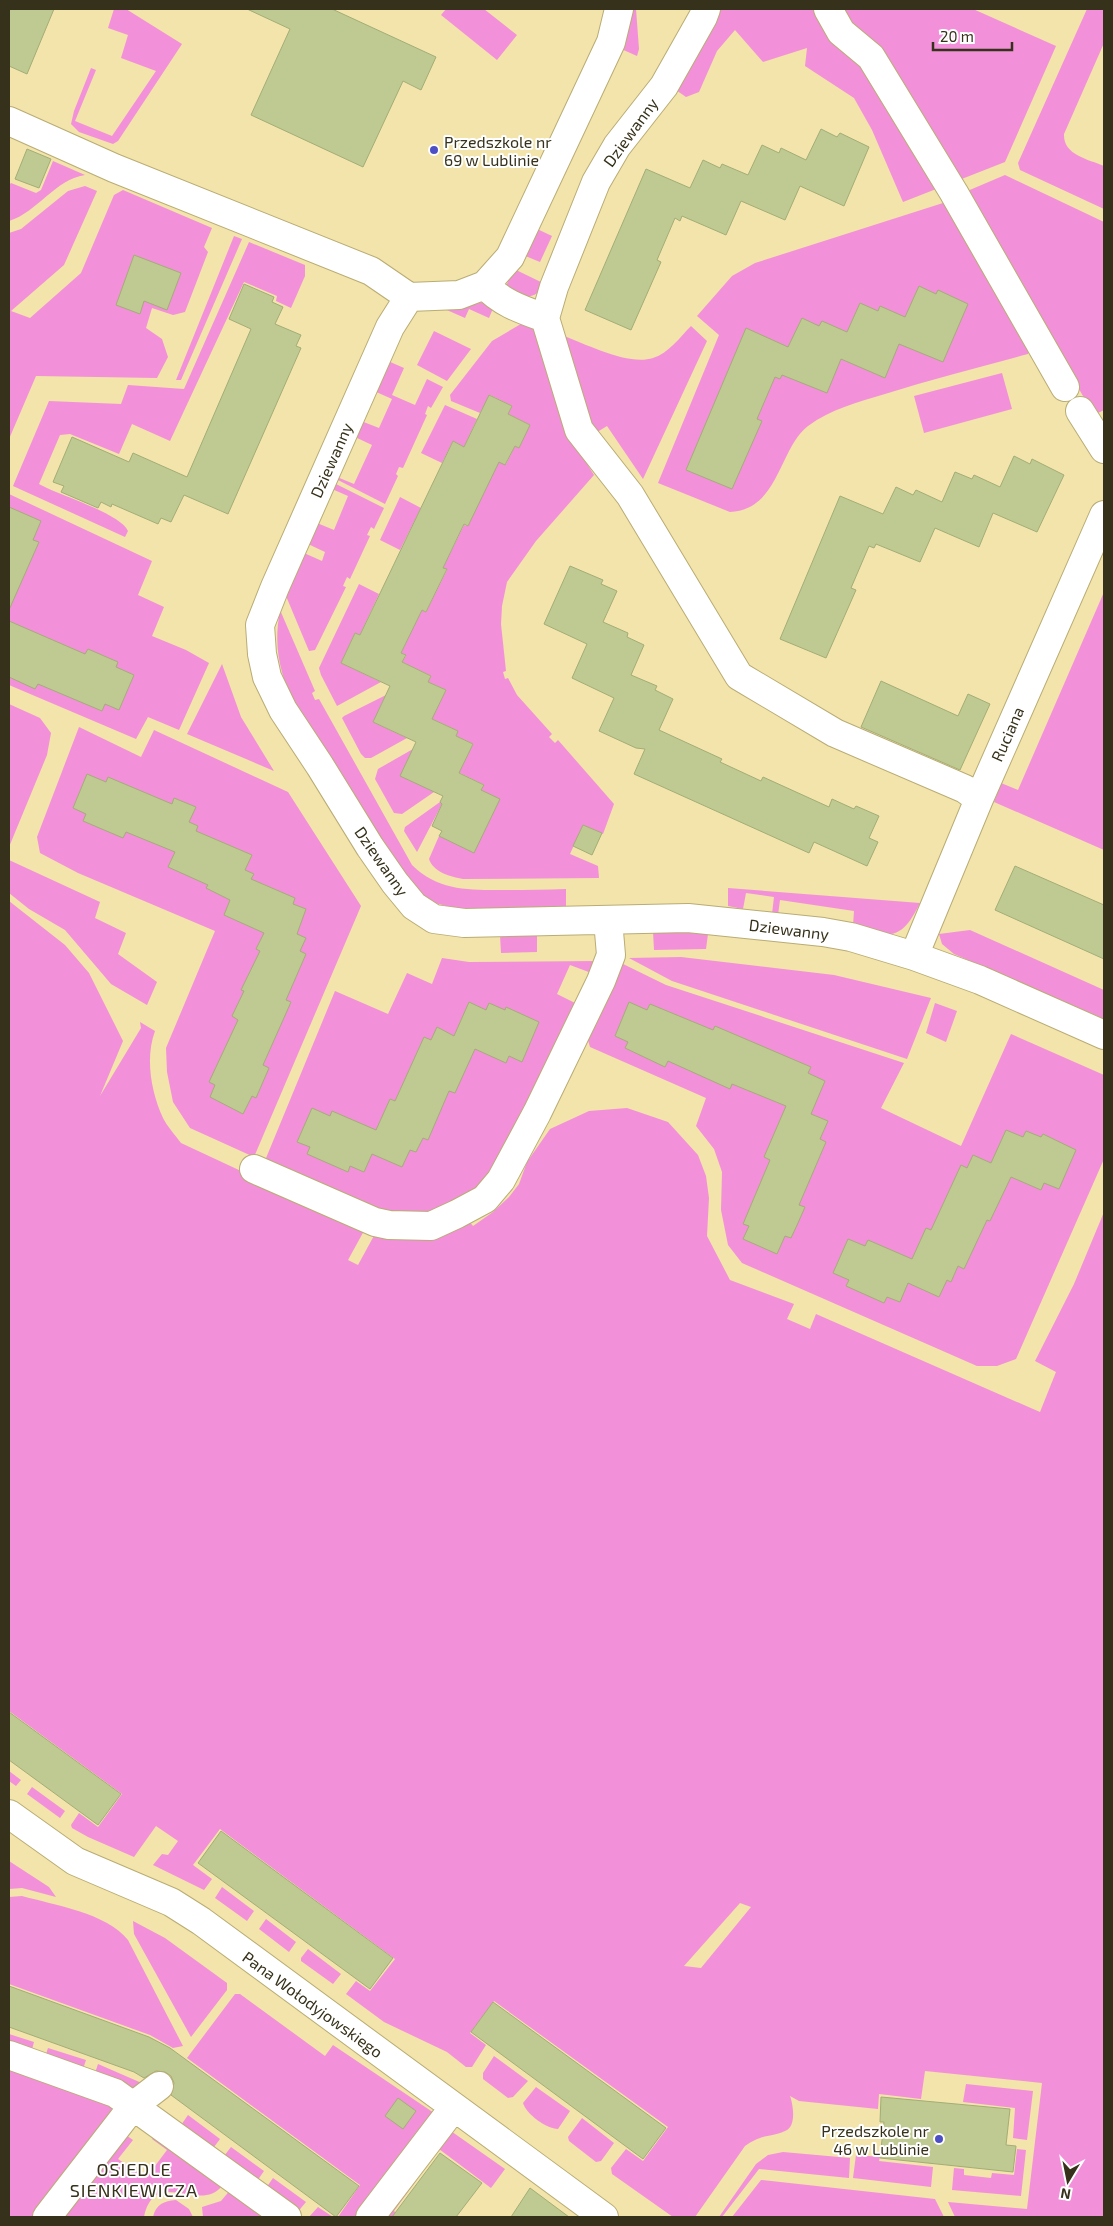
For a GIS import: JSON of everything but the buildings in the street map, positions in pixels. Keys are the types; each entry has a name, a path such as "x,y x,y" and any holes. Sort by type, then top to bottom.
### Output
{"street":[{"path":"9,121 114,168 371,271 409,297 459,295 485,285 510,257 610,42 619,9"},
{"name":"Dziewanny","path":"545,318 554,287 596,182 617,146 664,86 704,17 706,9"},
{"path":"828,9 841,32 871,57 954,193 1065,387"},
{"path":"485,285 495,296 518,308 545,318 579,430 630,495 738,676 835,733 965,789 979,799"},
{"name":"Dziewanny","path":"409,297 386,335 278,578 260,625 262,654 267,677 282,710 320,766 370,847 414,906 434,919 464,923 688,918 756,924 851,937 914,956 980,980 1104,1035"},
{"path":"1080,411 1104,449"},
{"name":"Ruciana","path":"914,956 979,799 1104,515"},
{"path":"254,1169 375,1222 389,1225 431,1226 485,1199 501,1180 537,1113 601,981 611,955 608,920"},
{"name":"Pana Wołodyjowskiego","path":"9,1814 75,1861 171,1902 193,1916 604,2217"},
{"path":"9,2055 114,2093 287,2217"},
{"path":"47,2217 133,2106 159,2086"},
{"path":"370,2217 454,2107"}],"shaded area":[{"path":"114,9 126,9 182,44 118,141 113,144 79,132 71,124 74,111 91,68 96,70 75,121 112,136 156,71 121,58 128,35 108,28"},
{"path":"446,9 484,9 517,35 497,60 441,15"},
{"path":"630,9 636,9 639,49 637,56 619,48"},
{"path":"718,9 973,9 1056,46 1005,162 903,202 872,130 854,98 805,66 807,48 763,62 735,30 717,51 699,92 686,97 673,88"},
{"path":"1087,9 1104,9 1104,43 1064,134 1065,141 1072,152 1104,166 1104,209 1020,170 1018,163"},
{"path":"53,161 85,175 64,183 29,211 9,221 9,185 11,183 36,193 41,190"},
{"path":"1005,175 1104,222 1104,410 1094,415 965,192"},
{"path":"85,186 97,191 64,265 11,311 30,318 81,273 114,195 123,190 212,228 204,247 208,252 185,312 173,315 152,308 146,328 162,339 168,357 157,378 36,376 9,439 9,233 21,229 68,191"},
{"path":"943,203 949,204 1031,344 1028,354 855,403 826,415 808,426 798,436 769,490 759,501 746,509 730,512 658,483 719,335 697,316 732,276 755,263"},
{"path":"535,228 552,236 540,262 523,255"},
{"path":"234,236 242,239 181,380 176,380"},
{"path":"249,242 305,265 305,276 291,308 276,301 277,296 244,282 170,441 132,424 119,454 70,434 60,435 39,484 101,511 123,524 128,531 125,537 13,486 49,401 121,404 128,385 184,389"},
{"path":"514,269 545,284 536,294 531,296 522,295 505,288"},
{"path":"483,302 494,306 489,318 469,309 465,318 440,307 469,306"},
{"path":"526,321 536,330 577,448 594,475 536,541 507,582 502,606 501,624 506,671 503,672 505,679 508,678 517,695 552,734 549,737 555,743 558,740 614,804 603,834 583,825 570,854 598,866 599,878 463,879 438,871 431,864 429,859 439,836 474,852 481,790 484,785 456,771 459,765 462,767 473,744 456,736 458,731 430,718 435,713 446,690 428,682 431,676 402,662 406,656 401,653 422,610 426,612 447,570 443,568 464,525 468,526 498,462 506,464 515,446 519,448 530,425 508,414 512,406 490,395 480,413 451,401 450,395 492,341"},
{"path":"691,326 707,341 643,479 607,426 594,434 564,336 621,357 643,360 659,356 674,344"},
{"path":"434,331 471,349 447,381 417,365"},
{"path":"388,361 404,368 392,395 415,405 427,379 443,387 431,408 428,406 425,414 427,415 403,468 399,467 396,474 398,476 385,504 336,479 337,477 354,484 372,445 355,437 361,421 379,428 392,399 374,391"},
{"path":"1002,373 1012,409 924,433 914,396"},
{"path":"445,405 477,419 464,447 453,441 442,463 421,453"},
{"path":"334,483 384,508 374,529 371,527 367,535 370,536 350,579 347,577 343,586 346,587 315,650 309,651 286,596 304,553 322,561 325,552 308,544 317,523 334,530 348,496 332,489"},
{"path":"9,494 152,561 138,595 164,607 152,636 186,650 209,663 179,730 148,717 136,739 9,685"},
{"path":"400,497 421,508 400,550 380,540"},
{"path":"359,584 379,594 360,635 355,633 341,663 381,682 337,706 319,668"},
{"path":"1104,592 1104,850 994,802 1001,783 1018,790"},
{"path":"280,610 315,691 312,693 315,700 319,699 412,865 432,880 466,889 566,889 566,910 461,910 435,903 419,893 410,884 295,707 285,683 279,660 277,637"},
{"path":"222,664 241,717 274,771 187,734"},
{"path":"386,695 373,722 407,738 371,758 365,758 342,718"},
{"path":"9,704 40,718 51,733 47,755 9,847"},
{"path":"79,727 141,757 154,730 288,792 361,906 254,1157 190,1128 173,1102 167,1072 166,1048 215,931 78,873 40,853 37,837"},
{"path":"413,749 434,792 402,814 394,813 375,779 378,769"},
{"path":"440,802 442,804 417,852 404,831 405,827"},
{"path":"9,860 100,902 95,918 126,933 118,954 157,982 147,1005 111,984 65,930 29,909 9,893"},
{"path":"728,888 920,903 907,925 893,934 885,934 853,926 854,911 780,900 778,915 772,914 774,897 746,893 743,909 728,906"},
{"path":"9,901 65,945 89,973 123,1041 100,1096 141,1028 140,1022 155,1031 150,1052 150,1064 155,1097 163,1118 181,1143 365,1229 348,1260 358,1265 376,1232 468,1220 473,1226 493,1212 509,1197 519,1184 527,1162 550,1129 589,1111 627,1108 668,1122 698,1155 706,1176 709,1198 707,1236 730,1280 794,1304 787,1319 810,1329 816,1314 1040,1412 1056,1372 1035,1361 1074,1284 1104,1212 1104,2217 955,2217 948,2202 1027,2209 1042,2083 925,2071 921,2099 879,2094 878,2109 799,2101 790,2096 793,2120 789,2129 761,2137 745,2146 695,2217 673,2217 612,2174 611,2168 626,2149 643,2161 668,2127 494,2001 470,2033 486,2045 472,2067 466,2067 447,2052 384,2022 346,1994 356,1981 370,1991 395,1959 220,1829 193,1865 212,1879 204,1890 153,1865 162,1854 168,1855 178,1841 156,1826 134,1857 72,1828 71,1825 79,1813 98,1827 122,1794 9,1711","holes":["740,1903 751,1907 701,1968 684,1966"]},
{"path":"970,930 1104,990 1104,1019 954,954 942,944 939,934"},
{"path":"653,931 708,934 706,949 654,950"},
{"path":"500,935 537,935 537,952 501,953"},
{"path":"681,957 834,975 931,998 907,1059 672,981 629,958"},
{"path":"442,958 469,962 599,961 594,974 570,965 557,994 579,1005 498,1169 477,1189 432,1214 387,1215 264,1163 335,991 388,1014 407,973 432,984"},
{"path":"621,963 666,985 904,1063 881,1108 961,1146 1011,1034 1104,1075 1104,1159 1016,1359 997,1366 977,1366 742,1263 728,1245 721,1210 722,1172 714,1149 696,1126 706,1098 590,1047 585,1030"},
{"path":"935,1003 957,1011 946,1042 926,1033"},
{"path":"9,1771 21,1780 16,1786 9,1781"},
{"path":"32,1787 65,1811 60,1818 27,1794"},
{"path":"9,1861 49,1887 56,1897 22,1888 9,1889"},
{"path":"222,1887 254,1911 247,1921 215,1898"},
{"path":"22,1896 79,1911 107,1923 119,1931 128,1940 183,2046 173,2048 150,2035 9,1984 9,1897"},
{"path":"266,1919 296,1942 289,1952 259,1929"},
{"path":"133,1921 165,1938 227,1983 227,1990 191,2037 134,1934"},
{"path":"308,1949 341,1974 333,1984 301,1961 301,1958"},
{"path":"235,1994 240,1994 325,2056 333,2045 437,2115 363,2217 338,2217 360,2185 187,2058"},
{"path":"9,2034 34,2042 30,2057 9,2050"},
{"path":"48,2048 86,2060 81,2075 43,2063"},
{"path":"494,2056 528,2081 513,2097 508,2098 483,2079 483,2073"},
{"path":"98,2064 144,2084 139,2092 93,2079"},
{"path":"9,2066 121,2105 41,2217 9,2217"},
{"path":"966,2084 1033,2091 1027,2140 1013,2138 1015,2108 963,2102"},
{"path":"536,2087 570,2111 558,2129 543,2124 532,2116 525,2107 523,2103"},
{"path":"188,2115 220,2139 211,2151 179,2128"},
{"path":"582,2118 614,2143 601,2161 596,2162 569,2141 568,2137"},
{"path":"448,2129 505,2169 491,2188 439,2149 394,2211 401,2217 381,2217"},
{"path":"159,2130 222,2186 213,2193 202,2195 168,2192 158,2195 150,2202 144,2217 54,2217 123,2133 133,2140 118,2159 146,2178 167,2150 152,2139"},
{"path":"231,2147 264,2171 255,2184 221,2160"},
{"path":"1017,2149 1026,2150 1021,2196 952,2190 954,2168 964,2169 964,2175 991,2178 992,2173 1014,2175"},
{"path":"783,2152 850,2158 849,2178 759,2169 722,2217 719,2217 756,2164 768,2155"},
{"path":"856,2155 880,2157 879,2161 933,2167 931,2187 853,2178"},
{"path":"273,2178 306,2202 296,2214 264,2191"},
{"path":"761,2180 935,2199 944,2217 732,2217"},
{"path":"231,2189 276,2217 203,2217 202,2207 221,2201"},
{"path":"176,2200 189,2209 193,2217 153,2217 158,2206 168,2201"},
{"path":"318,2207 333,2217 309,2217"}],"place":[{"name":"Przedszkole nr 69 w Lublinie","path":"434,150"},
{"name":"Przedszkole nr 46 w Lublinie","path":"939,2139"}],"district":[{"name":"OSIEDLE SIENKIEWICZA","path":"134,2179"}]}
